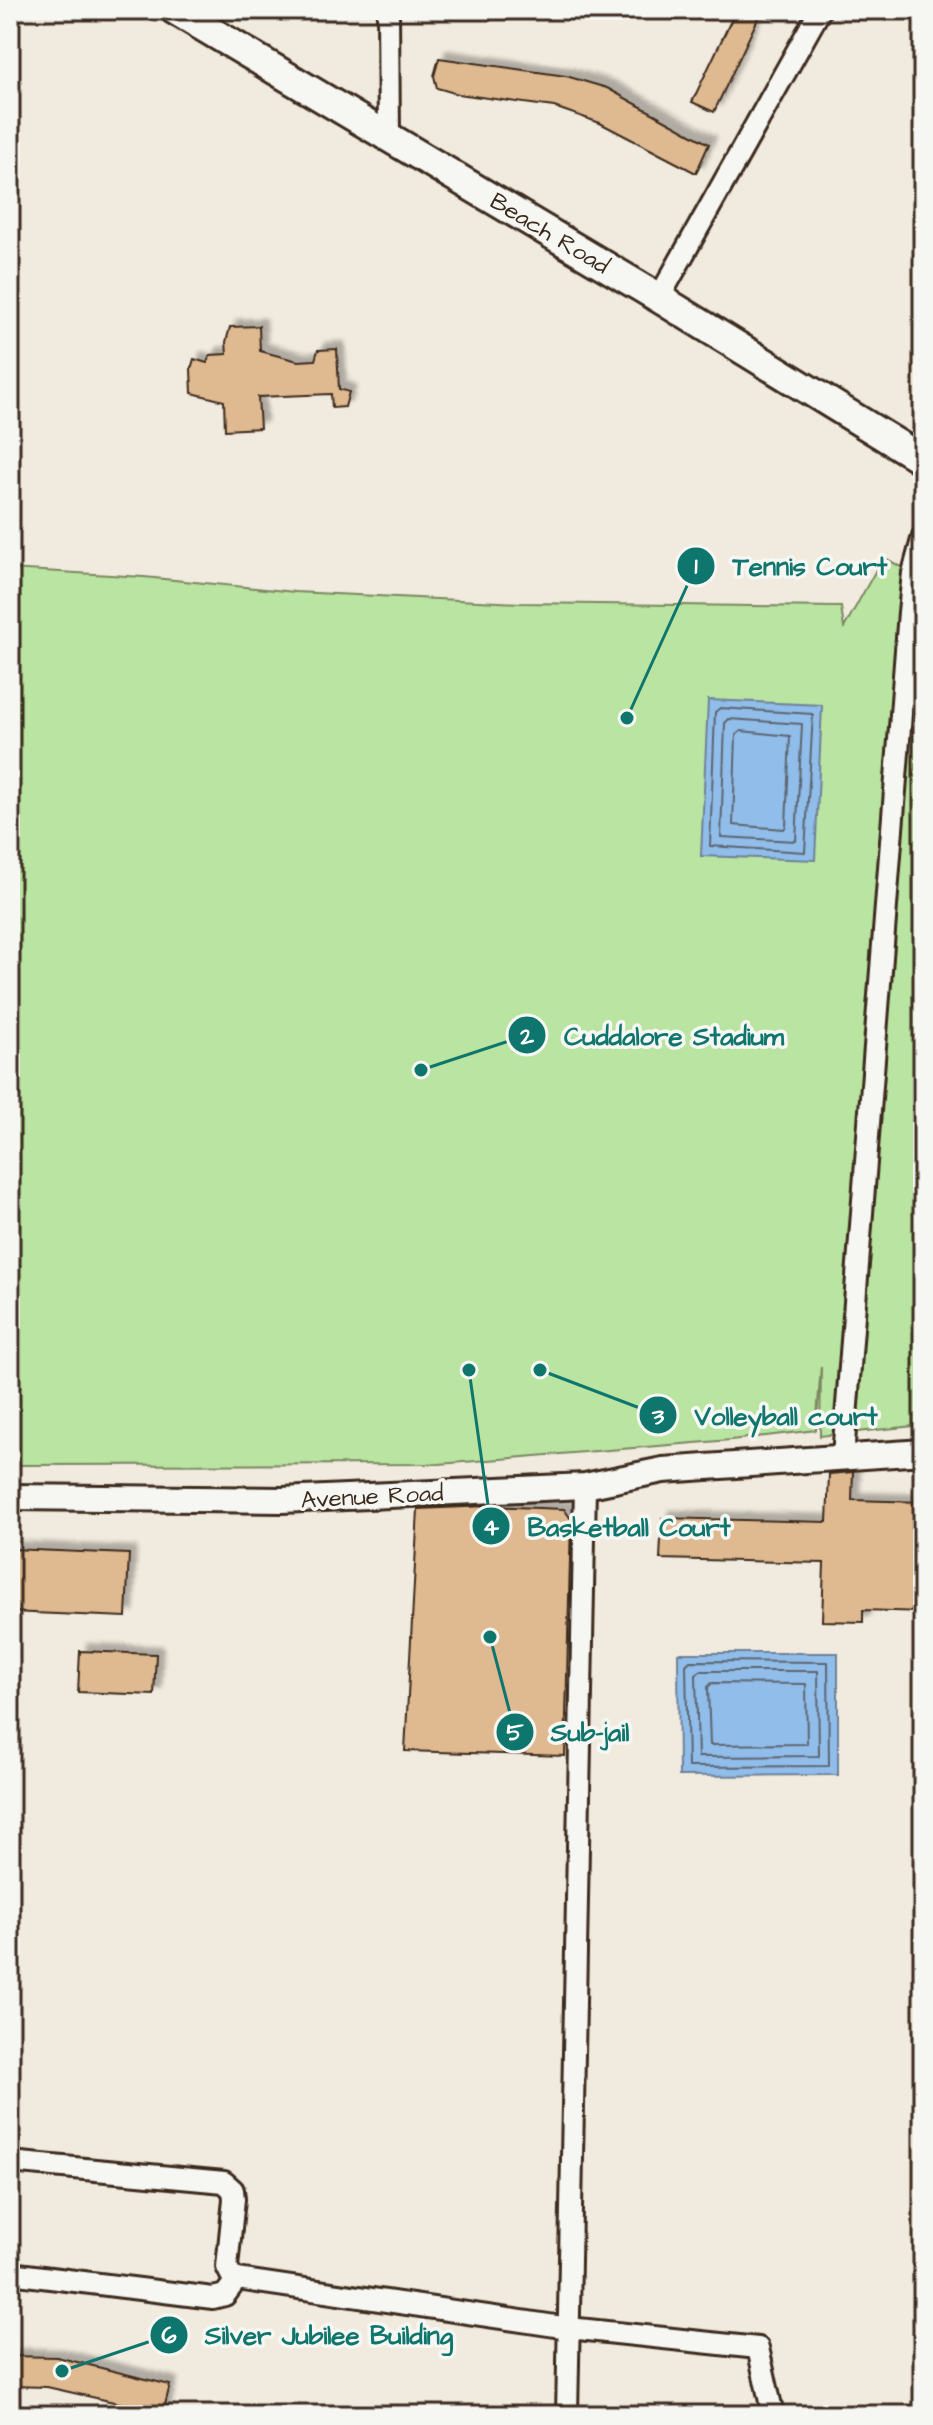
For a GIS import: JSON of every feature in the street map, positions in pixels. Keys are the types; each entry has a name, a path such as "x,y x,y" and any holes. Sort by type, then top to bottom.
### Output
{"main road":[{"name":"Beach Road","path":"175,10 659,298 923,460"}],"street":[{"path":"388,10 389,137"},
{"path":"659,298 820,10"},
{"path":"843,1456 907,635 913,573 923,536"},
{"name":"Avenue Road","path":"10,1497 282,1500 585,1486 663,1470 923,1452"},
{"path":"567,2415 585,1486"},
{"path":"10,2162 224,2182 233,2190 234,2199 227,2267 237,2279 569,2328 758,2348 773,2415"},
{"path":"10,2273 213,2298 225,2295 237,2279"}],"green space":[{"path":"883,557 923,579 923,1425 820,1436 821,1366 816,1430 439,1464 10,1465 10,569 144,577 295,592 521,603 841,607 844,628"}],"water":[{"path":"708,700 822,705 815,860 701,856"},
{"path":"678,1653 838,1653 838,1775 679,1776"}],"building":[{"path":"736,10 762,10 714,112 692,102"},
{"path":"439,58 566,76 607,88 709,144 696,173 600,123 554,107 458,94 437,88 434,76"},
{"path":"259,326 260,351 298,361 315,360 318,350 337,349 339,389 349,392 345,407 332,408 331,394 258,397 260,428 225,430 224,401 192,393 191,369 194,359 207,363 210,355 227,354 230,327"},
{"path":"853,1472 852,1500 923,1502 923,1612 863,1610 863,1622 822,1621 824,1563 660,1559 662,1518 827,1522 829,1474"},
{"path":"488,1506 564,1509 571,1519 565,1756 405,1751 418,1509"},
{"path":"10,1549 129,1554 126,1617 10,1612"},
{"path":"80,1651 156,1654 154,1695 78,1692"},
{"path":"10,2356 57,2357 170,2385 163,2413 47,2387 10,2386"}],"place":[{"name":"Tennis Court","path":"627,718"},
{"name":"Cuddalore Stadium","path":"421,1070"},
{"name":"Basketball Court","path":"469,1370"},
{"name":"Volleyball court","path":"540,1370"},
{"name":"Sub-jail","path":"490,1637"},
{"name":"Silver Jubilee Building","path":"62,2371"}]}
